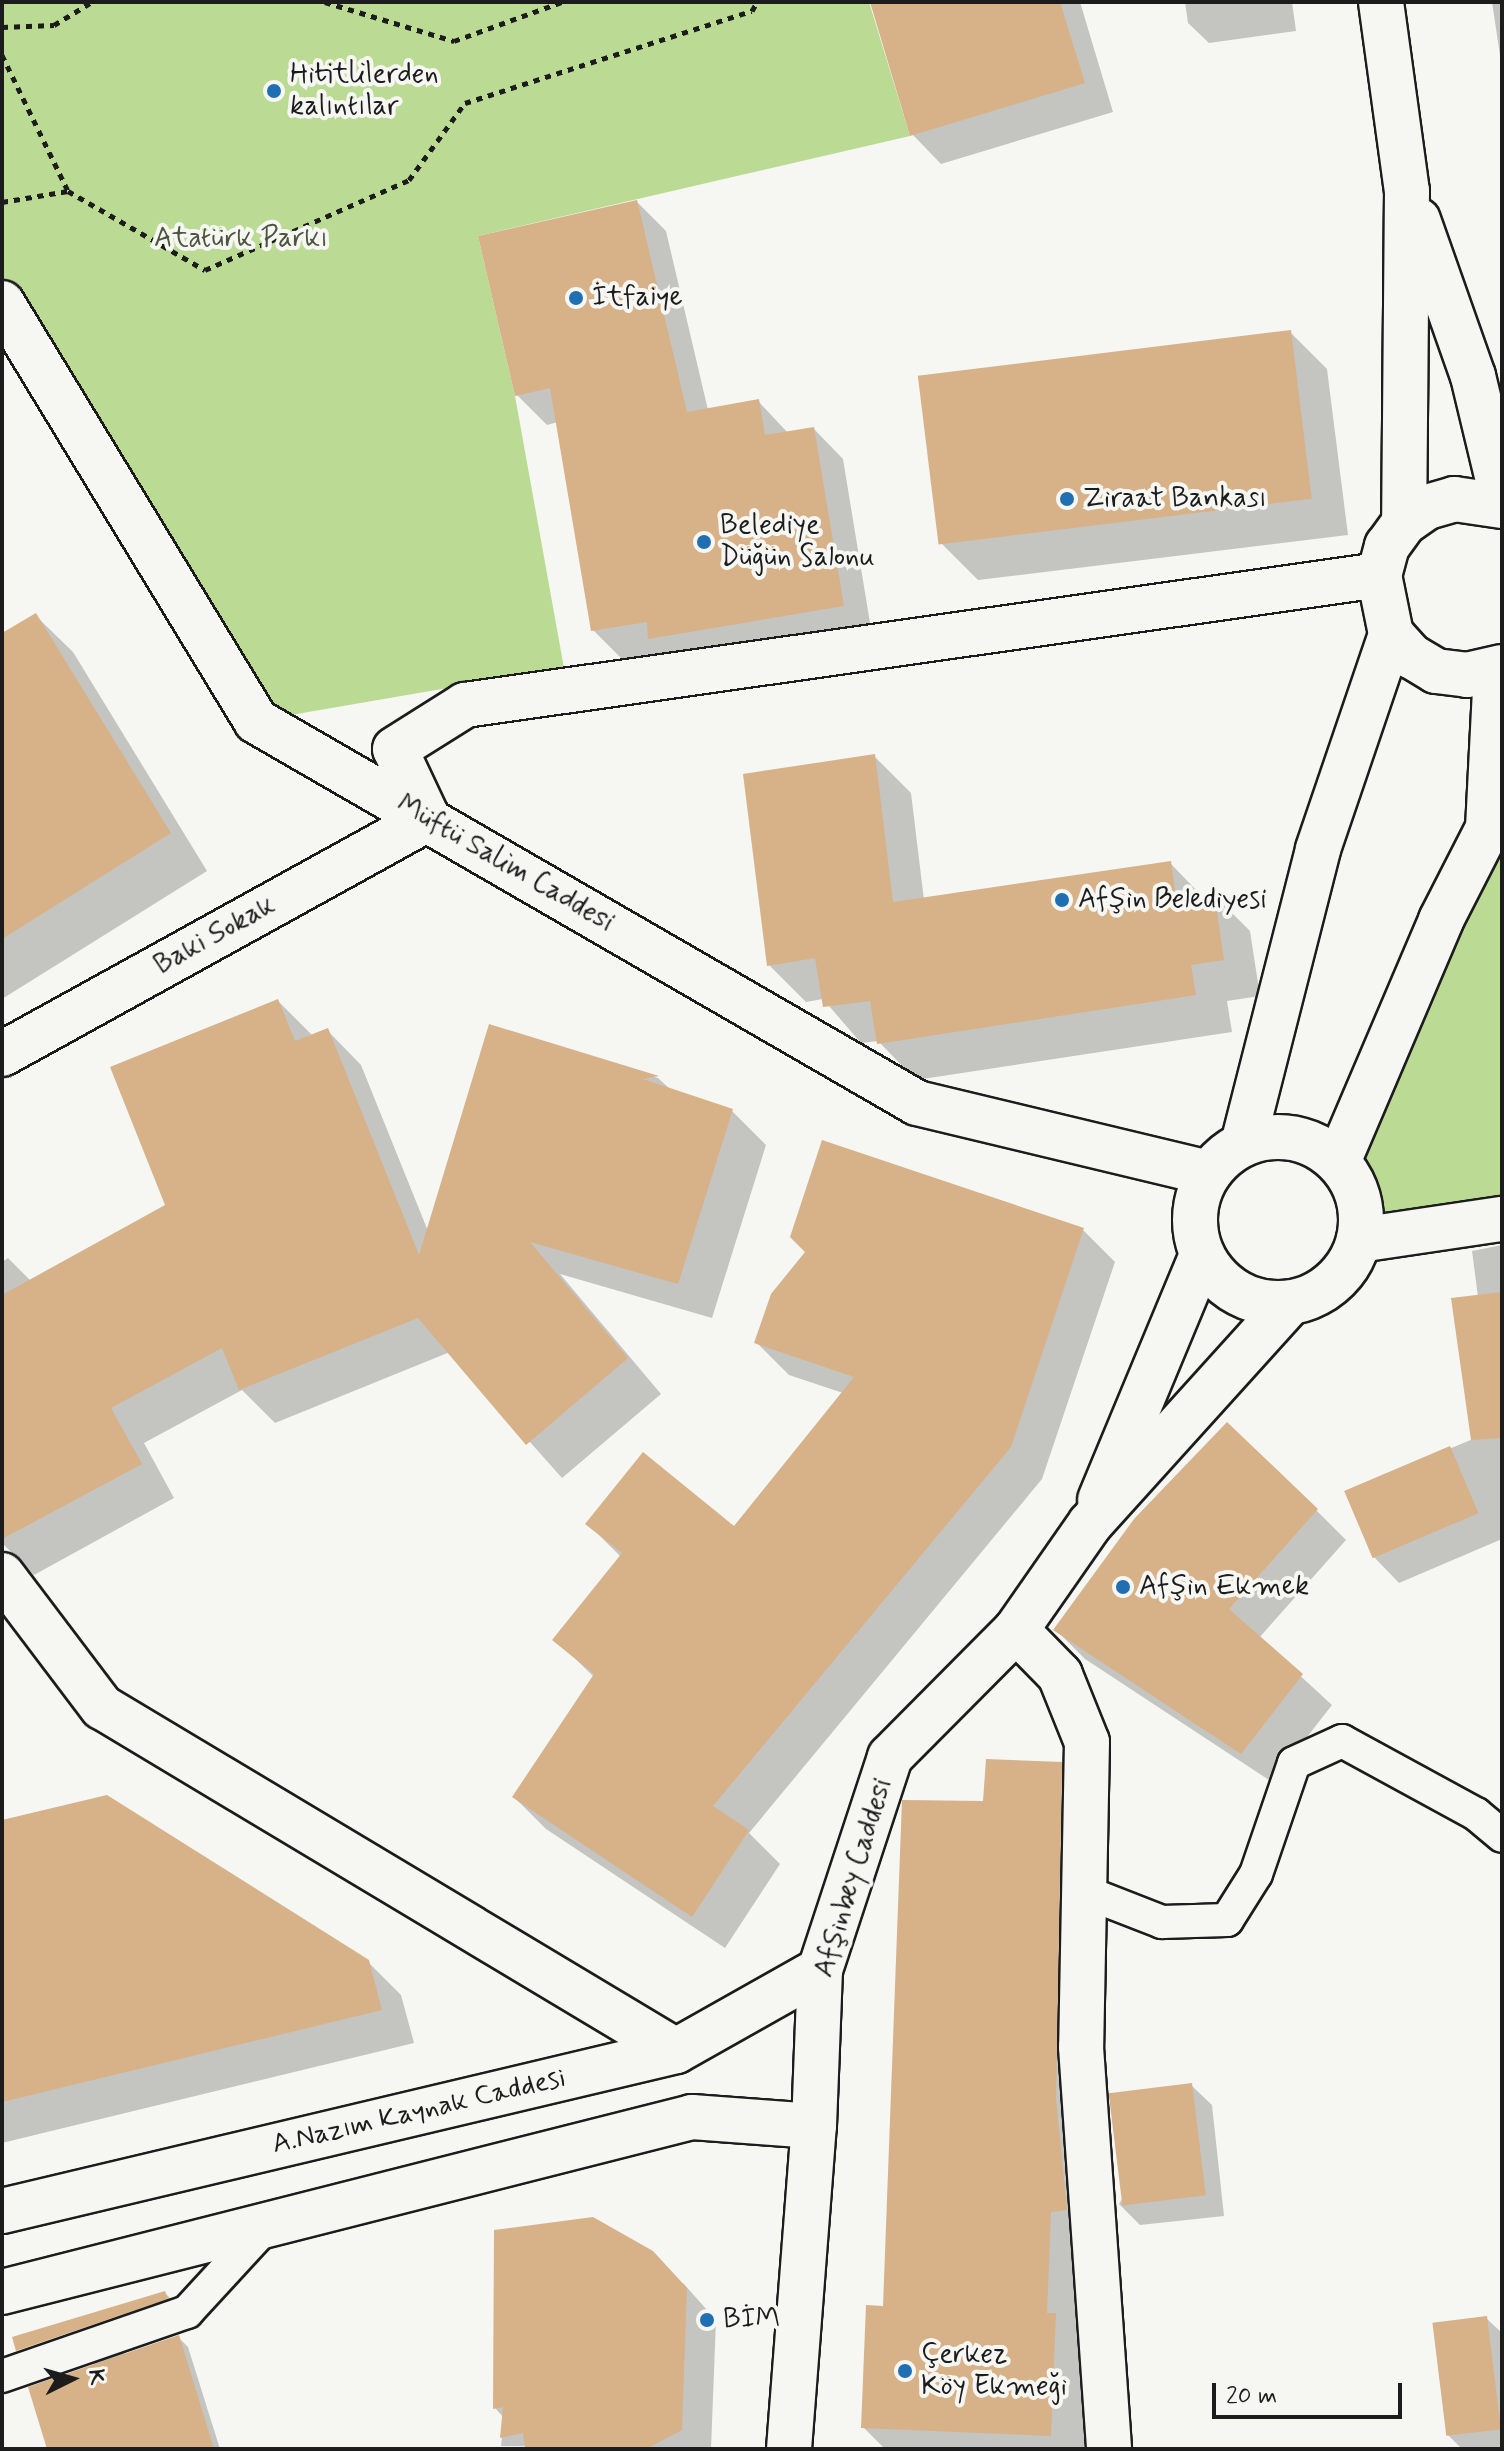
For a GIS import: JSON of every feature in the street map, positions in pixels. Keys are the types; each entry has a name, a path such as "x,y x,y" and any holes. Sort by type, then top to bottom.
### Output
{"street":[{"path":"1381,2 1407,191 1404,523"},
{"path":"1407,191 1473,376 1502,497"},
{"name":"Müftü Salim Caddesi","path":"2,303 256,721 917,1103 1209,1173"},
{"path":"1243,1144 1318,849 1391,634 1379,575 1387,546 1404,523 1427,507 1455,499 1502,506"},
{"path":"428,819 395,749 465,705 1379,575"},
{"path":"1338,1162 1441,920 1488,828 1499,669 1467,675 1436,671 1411,656 1391,634"},
{"name":"Baki Sokak","path":"2,1054 428,819"},
{"path":"1268,1137 1294,1138 1338,1162 1354,1186 1361,1212 1359,1240 1334,1282 1290,1303 1090,1524 1202,1255 1194,1207 1209,1173 1243,1144 1268,1137"},
{"path":"1359,1240 1502,1219"},
{"path":"1202,1255 1238,1293 1290,1303"},
{"name":"Afşinbey Caddesi","path":"789,2449 814,2126 820,1970 890,1757 1016,1630 1090,1524"},
{"path":"2,1575 102,1707 676,2051"},
{"path":"1016,1630 1060,1675 1087,1742 1081,2047 1109,2449"},
{"name":"A.Nazım Kaynak Caddesi","path":"2,2211 676,2051 820,1970"},
{"path":"2,2292 692,2117 814,2126"}],"lane":[{"path":"1085,1892 1162,1922 1227,1920 1256,1874 1294,1763 1342,1741 1476,1814 1502,1836"},
{"path":"2,2376 187,2312 266,2226"}],"path":[{"path":"2,27 54,25 92,2"},
{"path":"325,2 454,41 562,2"},
{"path":"2,55 68,191 205,270 409,180 465,103 752,11 757,2"},
{"path":"2,202 68,191"}],"green space":[{"name":"Atatürk Parkı","path":"2,2 869,2 910,136 478,236 515,396 564,668 256,721 2,303"},
{"path":"1502,816 1502,1219 1359,1240 1361,1212 1354,1186 1338,1162"}],"building":[{"path":"870,2 1060,2 1085,83 910,136"},
{"path":"637,200 687,412 759,399 765,435 814,427 844,606 648,639 647,622 591,631 550,388 515,396 478,236"},
{"path":"1291,330 1312,499 939,545 918,376"},
{"path":"36,613 171,833 2,939 2,633"},
{"name":"Afşin Belediyesi","path":"875,754 893,902 1171,861 1176,898 1214,892 1224,960 1191,965 1196,995 877,1044 870,1001 823,1007 815,958 767,966 743,774"},
{"path":"278,999 295,1041 328,1028 419,1255 489,1024 659,1076 643,1079 733,1109 678,1284 530,1242 628,1358 526,1445 418,1318 239,1390 222,1348 111,1408 142,1464 2,1539 2,1295 165,1205 110,1067"},
{"path":"822,1140 1084,1228 1011,1447 713,1806 749,1830 692,1917 512,1797 594,1674 552,1640 622,1553 585,1524 643,1452 734,1526 854,1377 754,1343 771,1294 805,1252 790,1237"},
{"path":"1502,1292 1502,1438 1471,1440 1451,1298"},
{"path":"1227,1422 1318,1509 1229,1609 1303,1674 1241,1754 1053,1630 1134,1519"},
{"path":"1450,1446 1479,1513 1373,1558 1344,1491"},
{"path":"986,1759 1062,1762 1056,2099 1067,2210 1051,2212 1047,2313 1056,2313 1051,2436 861,2428 866,2305 883,2306 902,1800 983,1801"},
{"path":"107,1795 369,1960 382,2010 2,2102 2,1820"},
{"path":"1192,2083 1206,2195 1122,2205 1109,2093"},
{"path":"593,2217 653,2251 687,2288 682,2430 650,2447 525,2447 523,2433 500,2438 503,2407 493,2409 494,2230"},
{"path":"165,2291 168,2299 16,2351 12,2337"},
{"path":"1487,2316 1501,2429 1446,2436 1432,2323"},
{"path":"179,2335 214,2449 47,2449 28,2387"}],"place":[{"name":"Hititlilerden kalıntılar","path":"274,91"},
{"name":"İtfaiye","path":"576,298"},
{"name":"Ziraat Bankası","path":"1067,499"},
{"name":"Belediye Düğün Salonu","path":"704,542"},
{"name":"Afşin Belediyesi","path":"1062,900"},
{"name":"Afşin Ekmek","path":"1123,1587"},
{"name":"BİM","path":"707,2320"},
{"name":"Çerkez Köy Ekmeği","path":"905,2371"}]}
